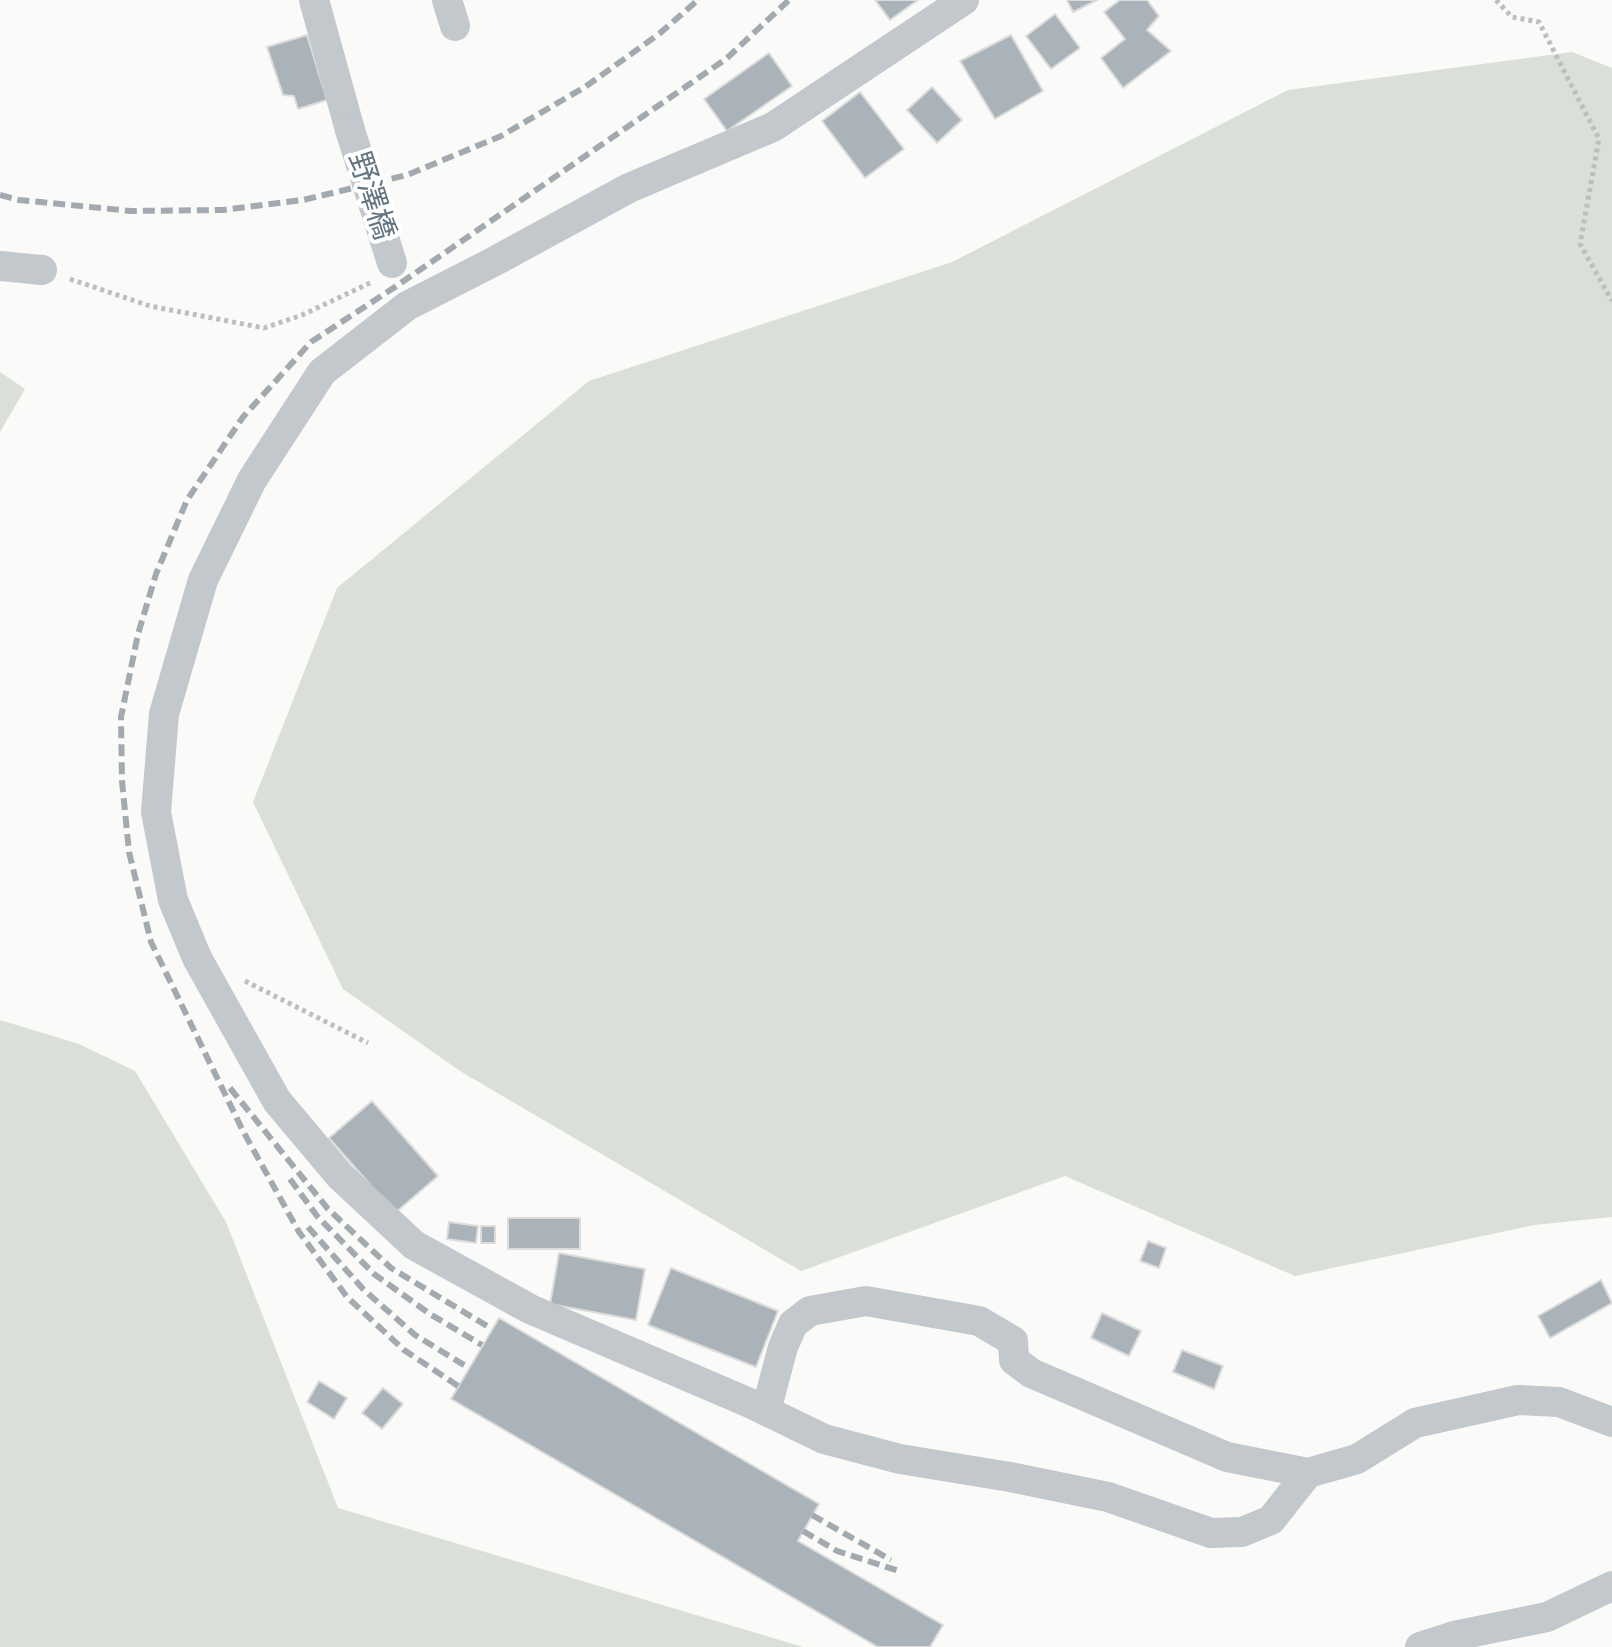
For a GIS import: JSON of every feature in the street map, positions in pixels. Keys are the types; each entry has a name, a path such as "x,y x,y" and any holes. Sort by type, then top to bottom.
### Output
{"street":[{"name":"野澤橋","path":"314,0 350,130 407,306"},
{"path":"964,0 773,127 629,188 407,306 322,372 252,480 203,580 164,714 156,812 173,900 197,958 229,987 277,1101 340,1176 414,1245 530,1309 824,1439 900,1459 1108,1497 1211,1533 1242,1532 1271,1520 1308,1473"},
{"path":"0,266 42,270"},
{"path":"766,1411 783,1347 793,1324 810,1311 866,1301 979,1321 1013,1341 1014,1360 1031,1373 1227,1457 1308,1473 1357,1459 1415,1423 1518,1400 1559,1402 1612,1422"},
{"path":"1420,1647 1454,1636 1547,1617 1612,1586"}],"path":[{"path":"1496,0 1512,17 1539,22 1599,139 1580,244 1612,301"},
{"path":"42,270 150,306 264,328 302,315 394,268"},
{"path":"229,987 368,1043"}],"shaded area":[{"path":"1572,52 1612,68 1612,1217 1534,1225 1295,1276 1065,1176 801,1271 460,1071 343,989 253,802 337,588 589,381 952,262 1288,90"},
{"path":"0,372 25,389 0,432"},
{"path":"0,1020 79,1044 135,1071 226,1222 338,1508 803,1647 0,1647"}],"building":[{"path":"875,0 918,0 890,20"},
{"path":"1067,0 1097,0 1073,12"},
{"path":"1120,0 1147,0 1159,16 1147,30 1171,51 1123,88 1101,58 1125,39 1104,12"},
{"path":"1055,14 1080,48 1051,69 1026,36"},
{"path":"307,35 327,100 298,109 294,96 283,95 267,47"},
{"path":"1011,35 1043,91 995,119 960,61"},
{"path":"769,53 792,86 727,131 704,99"},
{"path":"932,87 962,120 937,143 907,110"},
{"path":"860,92 904,149 865,178 822,121"},
{"path":"372,1101 438,1176 395,1213 329,1138"},
{"path":"508,1218 580,1218 580,1249 508,1249"},
{"path":"449,1222 478,1226 476,1243 447,1239"},
{"path":"481,1226 495,1226 495,1243 481,1243"},
{"path":"1148,1241 1166,1248 1159,1268 1140,1261"},
{"path":"559,1253 645,1269 636,1320 550,1304"},
{"path":"671,1268 778,1311 756,1367 648,1325"},
{"path":"1601,1280 1612,1303 1550,1338 1538,1316"},
{"path":"1102,1313 1141,1331 1129,1356 1091,1338"},
{"path":"499,1318 819,1504 798,1541 943,1625 930,1647 878,1647 451,1399"},
{"path":"1182,1350 1223,1366 1214,1389 1173,1372"},
{"path":"319,1381 347,1398 334,1419 307,1402"},
{"path":"383,1388 403,1404 382,1429 362,1413"}],"railway":[{"path":"0,195 19,200 131,211 223,210 303,200 407,175 501,136 585,87 659,34 698,0"},
{"path":"458,1386 404,1350 347,1297 299,1232 243,1131 151,942 129,852 122,781 121,717 138,634 156,574 187,500 243,417 311,342 726,59 789,0"},
{"path":"230,1088 328,1209 391,1268 492,1329"},
{"path":"290,1179 317,1216 374,1274 430,1314 482,1345"},
{"path":"308,1227 363,1289 415,1335 469,1368"},
{"path":"812,1515 891,1560"},
{"path":"803,1531 837,1551 899,1571"}]}
